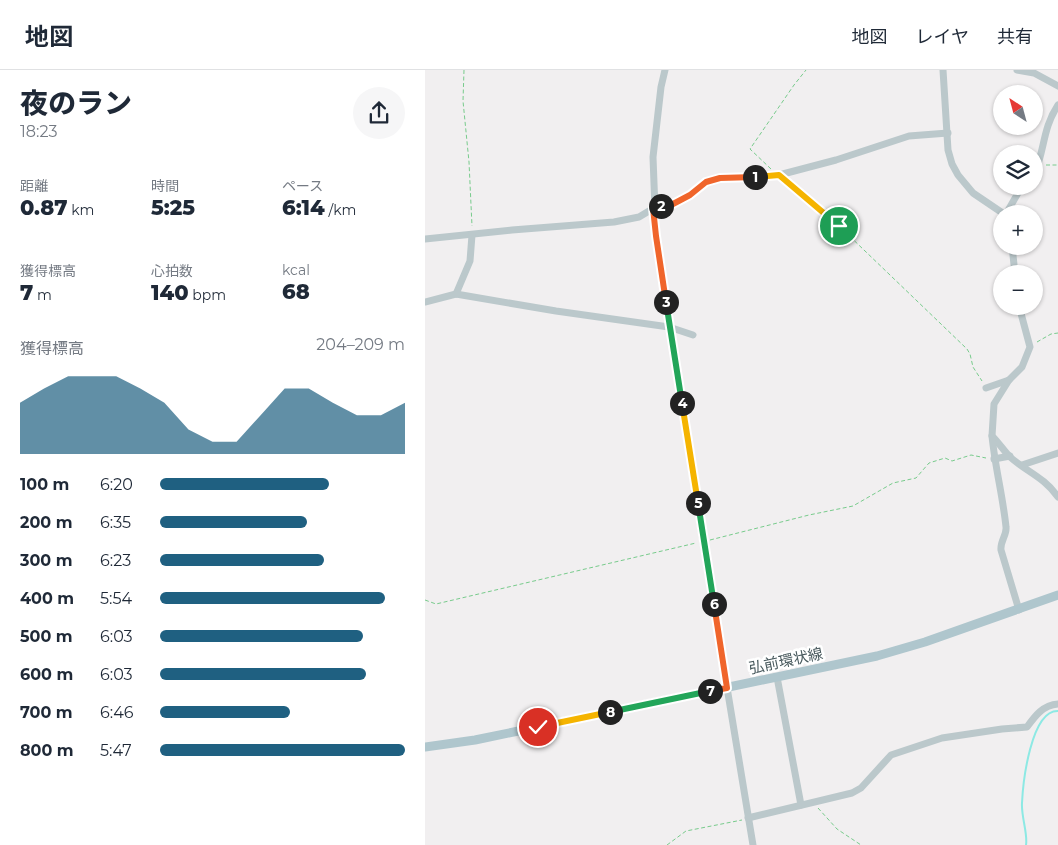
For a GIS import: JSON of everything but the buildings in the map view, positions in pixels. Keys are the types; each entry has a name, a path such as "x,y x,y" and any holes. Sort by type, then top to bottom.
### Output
{"main road":[{"name":"弘前環状線","path":"425,746 493,736 727,688 893,651 925,642 1058,595"}],"street":[{"path":"665,70 661,87 653,157 653,208 656,236 703,542 753,845"},
{"path":"943,70 948,150 952,164 958,175 973,193 993,206"},
{"path":"1017,70 1033,73 1058,86"},
{"path":"1043,146 1049,121 1058,105"},
{"path":"425,239 614,222 639,217 653,208 673,204 690,195 706,182 720,178 779,175 836,160 909,136 948,134"},
{"path":"456,294 469,261 472,235"},
{"path":"425,302 456,294 556,312 669,327 693,335"},
{"path":"1019,610 1001,550 1001,541 1007,529 994,460 992,436 994,404 1009,380 1022,367 1030,347 1021,315"},
{"path":"986,388 1009,380"},
{"path":"992,436 1010,456 1047,484 1058,497"},
{"path":"1022,465 1058,453"},
{"path":"994,460 1010,456"},
{"path":"777,677 801,805"},
{"path":"748,818 852,793 861,788 891,756 942,738 1027,727 1039,711 1058,704"}],"path":[{"path":"464,70 463,101 469,162 472,235"},
{"path":"805,70 750,150 839,226 967,349 973,367 986,388"},
{"path":"1043,166 1058,165"},
{"path":"1030,347 1051,334 1058,333"},
{"path":"425,600 436,604 853,506 893,483 916,478 929,463 945,458 952,461 971,455 994,460"},
{"path":"814,802 837,829 861,845"},
{"path":"667,845 686,831 748,818"}],"waterway":[{"path":"1026,845 1022,803 1030,749 1041,722 1049,714 1058,711"}],"route":[{"path":"538,727 727,688 669,327 653,208 673,204 690,195 706,182 720,178 779,175 839,226"}]}
